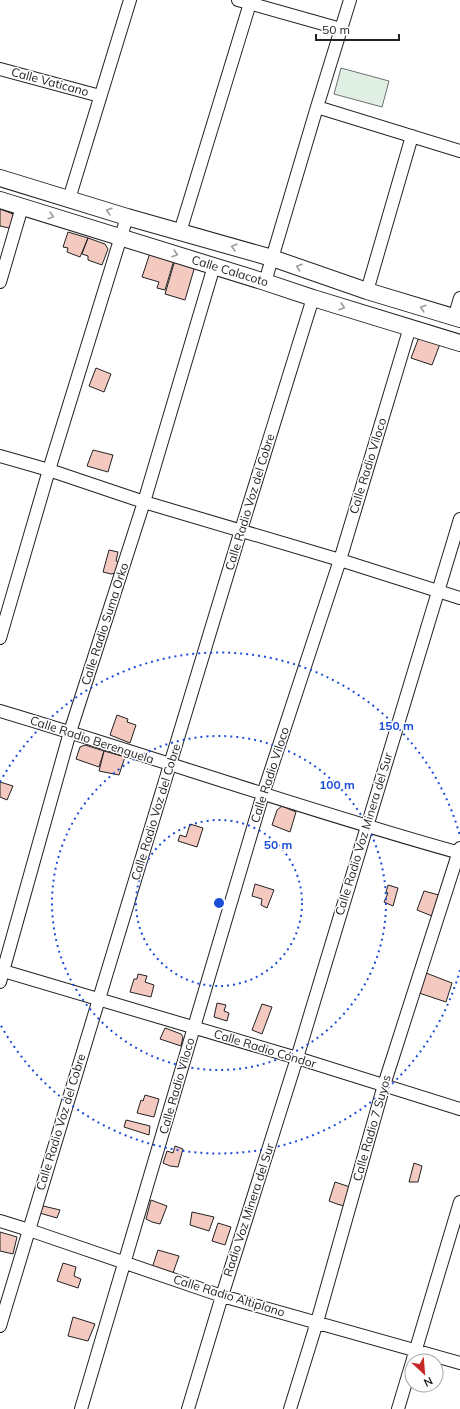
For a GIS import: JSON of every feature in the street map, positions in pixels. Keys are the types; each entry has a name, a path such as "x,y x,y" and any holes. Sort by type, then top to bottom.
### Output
{"main road":[{"name":"Calle Calacoto","path":"0,178 127,217 272,258 457,318"},
{"name":"Calle Calacoto","path":"0,200 460,343"}],"street":[{"path":"238,0 251,2 341,29"},
{"path":"265,282 350,0"},
{"path":"69,199 100,96 126,1"},
{"path":"180,232 251,2"},
{"name":"Calle Vaticano","path":"0,69 100,96"},
{"path":"317,107 460,151"},
{"path":"367,290 412,136"},
{"path":"0,282 22,207"},
{"path":"0,638 49,470 127,217"},
{"name":"Calle Radio Suma Orko","path":"1,974 70,732 144,502 214,266"},
{"name":"Calle Radio Voz del Cobre","path":"0,1326 98,999 313,298"},
{"path":"457,318 460,298"},
{"name":"Calle Radio Viloco","path":"81,1409 263,794 340,560 410,327"},
{"path":"0,456 49,470 144,502 340,560 460,598"},
{"name":"Calle Radio Voz Minera del Sur","path":"297,1058 460,519"},
{"name":"Calle Radio Berenguela","path":"0,711 366,826 460,851"},
{"name":"Calle Radio 7 Suyos","path":"290,1409 317,1322 384,1086 460,851"},
{"name":"Calle Radio Cóndor","path":"1,974 98,999 297,1058 460,1109"},
{"name":"Radio Voz Minera del Sur","path":"188,1409 297,1058"},
{"path":"398,1409 460,1202"},
{"name":"Calle Radio Altiplano","path":"0,1221 222,1296 460,1363"}],"green space":[{"path":"341,68 389,81 382,107 334,94"}],"building":[{"path":"0,209 13,214 13,219 9,228 0,226"},
{"path":"68,232 88,238 80,257 67,252 68,248 63,247"},
{"path":"88,238 105,244 108,249 102,265 88,260 88,256 82,254"},
{"path":"150,253 174,260 165,290 157,288 159,282 142,277"},
{"path":"175,260 195,266 185,300 165,294"},
{"path":"419,337 440,344 432,365 411,358"},
{"path":"96,368 111,374 104,392 89,386"},
{"path":"93,450 113,455 108,472 87,466"},
{"path":"109,550 118,552 116,561 119,562 116,573 111,574 103,572"},
{"path":"117,715 128,719 127,722 136,725 130,743 110,735"},
{"path":"85,745 104,751 99,767 76,759 80,747"},
{"path":"104,751 125,757 119,775 99,771"},
{"path":"0,782 13,786 7,800 0,797"},
{"path":"282,806 296,812 290,832 272,825 277,810"},
{"path":"190,824 203,828 197,847 178,841 180,835 186,837"},
{"path":"255,884 274,890 267,908 261,905 262,899 252,896"},
{"path":"388,885 398,888 393,906 384,902 388,893 386,892"},
{"path":"424,891 439,895 432,916 417,910"},
{"path":"426,973 452,983 446,1002 419,993"},
{"path":"138,974 147,976 145,982 154,985 151,997 130,992 134,979 137,979"},
{"path":"217,1003 226,1005 224,1011 229,1013 227,1021 214,1017"},
{"path":"262,1004 272,1007 262,1034 252,1030"},
{"path":"165,1028 181,1034 183,1037 181,1046 160,1039"},
{"path":"145,1095 159,1099 154,1117 137,1113 141,1100 143,1101"},
{"path":"126,1120 150,1126 149,1135 124,1127"},
{"path":"175,1146 183,1149 178,1167 163,1163 167,1151 173,1153"},
{"path":"414,1163 422,1166 418,1182 409,1182"},
{"path":"335,1182 350,1187 344,1206 329,1201"},
{"path":"151,1200 167,1206 160,1224 146,1219"},
{"path":"39,1205 60,1210 57,1218 36,1212"},
{"path":"192,1212 214,1217 209,1231 190,1225"},
{"path":"218,1223 231,1227 225,1245 212,1241"},
{"path":"0,1232 17,1237 13,1254 0,1251"},
{"path":"158,1250 179,1256 173,1273 152,1268"},
{"path":"63,1263 76,1267 74,1276 81,1279 78,1288 57,1281"},
{"path":"73,1317 95,1324 88,1341 68,1336"}]}
